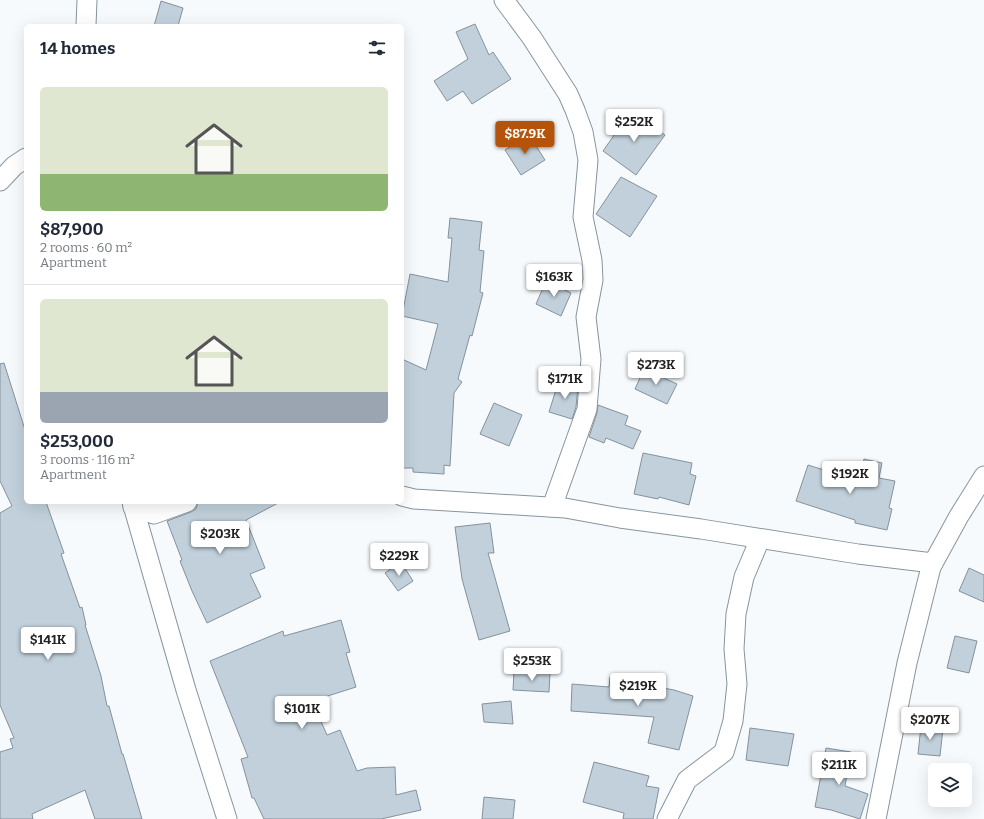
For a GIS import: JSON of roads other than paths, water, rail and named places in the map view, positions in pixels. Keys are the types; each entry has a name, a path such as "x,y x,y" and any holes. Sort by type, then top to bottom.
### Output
{"street":[{"path":"86,24 87,0"},
{"path":"504,0 532,38 568,94 576,110 583,132 588,160 583,217 592,260 593,280 586,317 592,359 587,408 552,507"},
{"path":"0,181 14,166 24,159"},
{"path":"876,819 907,663 932,565 959,516 984,476"},
{"path":"404,496 414,499 552,507 932,565"},
{"path":"133,505 154,514 182,504"},
{"path":"133,505 186,690 227,819"},
{"path":"668,819 687,780 724,752 733,721 737,684 734,648 736,614 744,577 760,539"}]}
